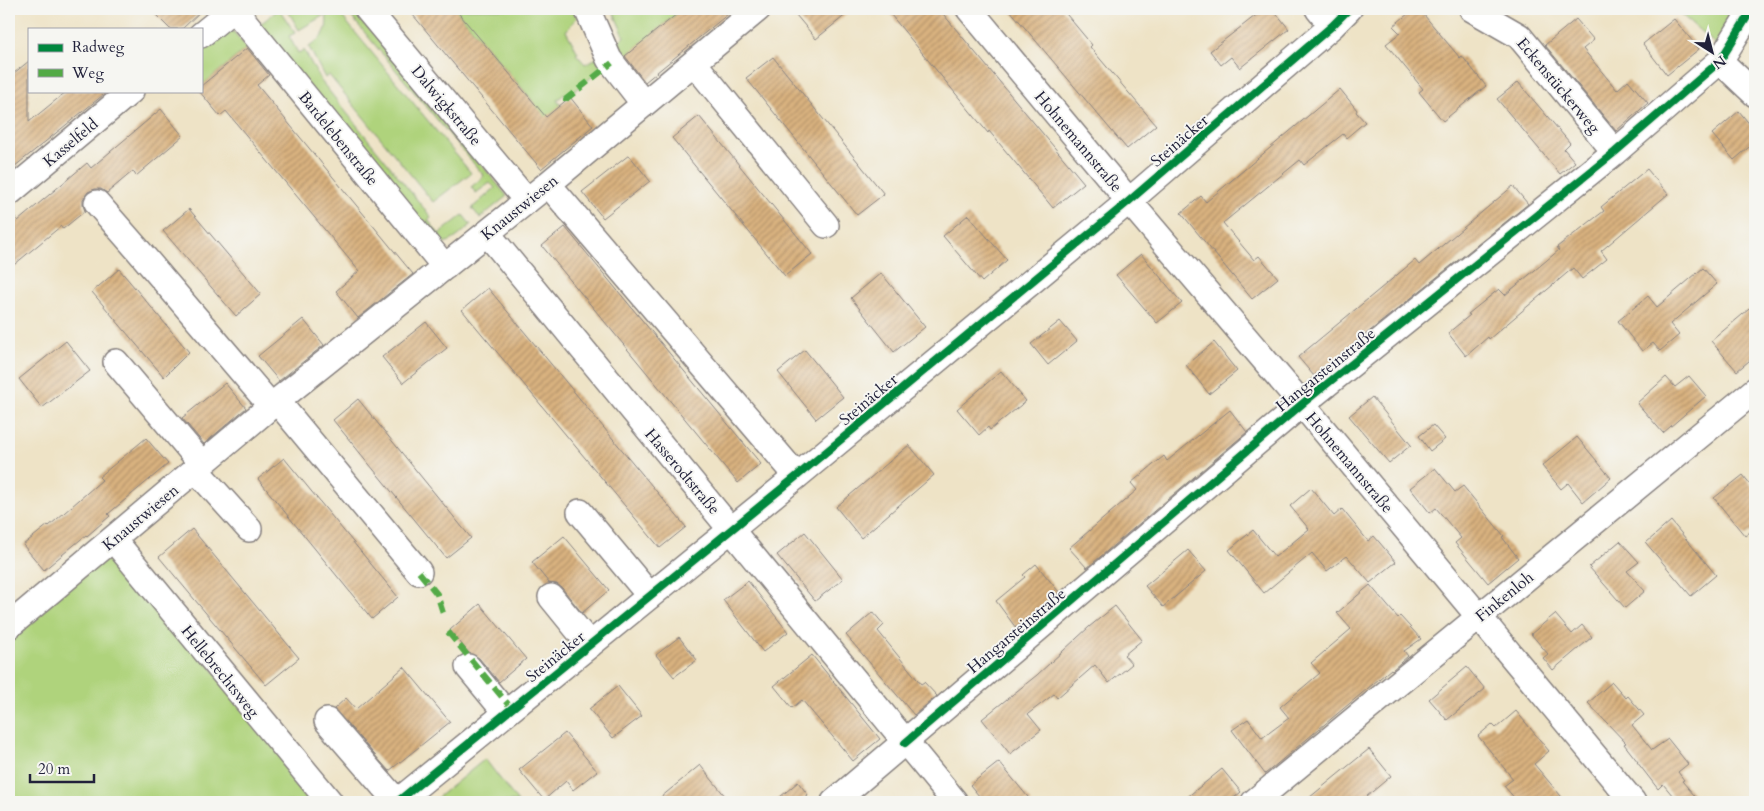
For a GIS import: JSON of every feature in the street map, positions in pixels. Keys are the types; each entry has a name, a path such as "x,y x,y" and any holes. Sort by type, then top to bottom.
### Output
{"street":[{"path":"202,34 233,9"},
{"name":"Bardelebenstraße","path":"233,9 445,267"},
{"name":"Dalwigkstraße","path":"366,9 527,201"},
{"path":"587,9 609,60 644,104"},
{"name":"Knaustwiesen","path":"9,626 274,404 548,184 758,9"},
{"name":"Hohnemannstraße","path":"969,9 1129,202 1302,404 1478,618 1633,802"},
{"name":"Eckenstückerweg","path":"1472,9 1519,36 1615,152"},
{"name":"Hangarsteinstraße","path":"834,802 1302,404 1615,152 1720,61 1752,9"},
{"name":"Steinäcker","path":"397,802 732,530 1129,202 1333,15"},
{"path":"1720,61 1755,94"},
{"path":"694,63 826,225"},
{"name":"Kasselfeld","path":"9,193 130,92"},
{"path":"548,184 797,476"},
{"path":"97,203 420,572"},
{"name":"Hasserodtstraße","path":"487,233 954,802"},
{"path":"116,362 250,529"},
{"name":"Finkenloh","path":"1254,802 1755,390"},
{"path":"580,512 650,596"},
{"name":"Hellebrechtsweg","path":"113,539 330,802"},
{"path":"551,597 590,645"},
{"path":"468,667 506,713"},
{"path":"327,721 397,802"}],"green space":[{"path":"279,9 295,33 289,36 298,53 304,50 321,81 431,217 428,220 439,234 463,215 471,225 451,241 435,242 258,26"},
{"path":"287,9 336,9 471,173 433,202 329,75 325,78 309,47 324,33 327,25 326,14 299,30"},
{"path":"345,9 356,9 507,196 480,218 472,208 495,188 490,183 476,193 471,187 484,176"},
{"path":"455,9 576,9 578,16 566,31 578,53 576,54 585,64 599,57 604,67 571,94 563,95 557,100 561,106 535,126 532,100"},
{"path":"612,9 683,9 621,60 612,51 624,36"},
{"path":"1675,9 1747,9 1722,50"},
{"path":"226,30 233,31 247,48 202,85 202,49"},
{"path":"114,547 319,802 9,802 9,634"},
{"path":"485,759 518,802 432,802"}],"building":[{"path":"150,9 203,9 183,28 169,28"},
{"path":"408,9 455,9 546,117 570,97 593,126 541,169"},
{"path":"683,9 734,9 645,82 625,56"},
{"path":"791,9 853,9 816,39"},
{"path":"886,9 939,9 1084,183 1053,208 989,131 988,133"},
{"path":"1009,9 1062,9 1092,45 1090,47 1156,125 1127,149"},
{"path":"1264,9 1273,9 1289,29 1240,68 1231,57 1221,65 1210,51"},
{"path":"1414,9 1419,9 1460,58 1462,56 1486,86 1443,121 1419,92 1423,89 1386,44 1400,33 1393,26"},
{"path":"1576,19 1594,40 1583,49 1617,90 1628,80 1648,103 1616,131 1545,45"},
{"path":"1674,19 1699,49 1667,75 1643,44"},
{"path":"247,48 269,75 257,85 413,274 358,318 336,291 359,271 226,111 220,116 200,92 202,92 202,85"},
{"path":"773,57 884,194 857,215 746,78"},
{"path":"28,62 29,122 66,92 107,92 9,171 9,77"},
{"path":"1518,82 1570,143 1564,149 1575,162 1560,174 1497,99"},
{"path":"1340,89 1365,122 1346,138 1343,134 1304,165 1300,160 1223,223 1254,260 1259,256 1278,278 1252,299 1181,213 1201,196 1206,202"},
{"path":"161,109 183,136 136,176 133,171 107,193 101,189 88,192 83,199 85,211 63,229 61,226 9,269 9,209 18,221 87,163 91,168"},
{"path":"1739,111 1755,131 1755,142 1734,160 1712,134"},
{"path":"699,116 812,254 785,276 672,138"},
{"path":"629,155 650,181 603,218 582,192"},
{"path":"1647,169 1668,194 1601,251 1607,259 1582,279 1573,268 1466,356 1448,333 1499,289 1505,295 1559,250 1557,247 1604,211 1601,207"},
{"path":"1513,186 1528,204 1314,376 1298,357 1415,260 1419,265"},
{"path":"189,209 261,294 236,316 163,231"},
{"path":"968,215 1007,260 982,282 943,236"},
{"path":"565,227 761,464 738,483 542,246"},
{"path":"1141,254 1182,303 1157,323 1116,275"},
{"path":"1703,268 1717,284 1670,324 1679,335 1660,351 1653,343 1642,351 1618,321 1648,296 1657,307"},
{"path":"119,269 189,352 164,377 92,292"},
{"path":"881,273 925,327 894,352 851,298"},
{"path":"488,288 686,527 660,548 462,310"},
{"path":"1755,304 1755,356 1737,371 1711,341"},
{"path":"303,319 324,345 279,381 258,356"},
{"path":"1060,321 1077,341 1048,365 1031,344"},
{"path":"426,322 447,348 403,383 382,357"},
{"path":"66,341 90,371 42,408 19,379"},
{"path":"1214,342 1237,371 1209,394 1186,365"},
{"path":"805,350 843,397 816,419 778,372"},
{"path":"1001,371 1026,401 990,430 988,427 979,435 957,409"},
{"path":"1689,376 1706,396 1663,433 1637,403 1666,377 1675,387"},
{"path":"225,383 246,408 204,444 182,418"},
{"path":"1372,397 1411,445 1389,463 1349,416"},
{"path":"358,399 471,538 446,558 333,420"},
{"path":"1230,410 1247,432 1087,568 1069,548 1137,490 1131,483 1164,456 1167,461"},
{"path":"1433,425 1445,439 1430,451 1419,436"},
{"path":"1577,437 1611,478 1583,502 1568,483 1561,489 1542,466"},
{"path":"146,438 168,464 108,514 110,516 87,536 44,570 23,545 49,526 102,480 99,477"},
{"path":"909,445 934,475 861,538 836,507"},
{"path":"284,458 398,597 372,619 258,479"},
{"path":"1435,468 1455,492 1463,486 1504,536 1502,537 1518,558 1488,583 1455,543 1461,538 1436,508 1430,513 1410,488"},
{"path":"1743,475 1755,490 1755,528 1745,536 1714,498"},
{"path":"1311,488 1334,516 1342,509 1368,541 1374,536 1396,562 1370,583 1347,556 1327,571 1312,553 1264,593 1229,550 1253,530 1275,557 1309,529 1290,506"},
{"path":"1671,521 1716,575 1691,596 1646,543"},
{"path":"192,529 299,658 266,685 159,557"},
{"path":"805,532 843,579 815,601 777,555"},
{"path":"564,536 609,590 582,613 562,588 557,584 549,583 532,562"},
{"path":"1620,541 1639,562 1627,571 1645,591 1625,608 1589,567"},
{"path":"1188,550 1206,571 1163,607 1145,586"},
{"path":"1036,564 1059,592 1016,628 996,601 1025,577 1023,575"},
{"path":"748,581 788,632 763,652 723,600"},
{"path":"1370,585 1398,618 1400,616 1421,639 1404,651 1408,656 1392,670 1265,774 1232,730 1248,719 1262,738 1289,718 1280,707 1320,673 1311,663 1351,629 1337,613"},
{"path":"480,604 526,659 499,682 479,658 469,653 450,630"},
{"path":"1115,606 1142,640 1124,655 1132,664 1109,683 1095,665 1057,698 1054,694 1028,714 1041,730 1010,754 982,719 1037,675"},
{"path":"873,612 884,625 878,631 921,684 924,682 937,696 914,715 846,635"},
{"path":"1555,614 1572,634 1582,625 1592,637 1553,670 1543,658 1548,654 1531,634"},
{"path":"679,637 697,660 674,677 656,655"},
{"path":"812,655 880,739 853,761 802,700 792,708 774,686"},
{"path":"404,667 450,722 389,771 334,709 346,698 356,709"},
{"path":"1467,667 1485,689 1447,720 1429,699"},
{"path":"1612,682 1626,698 1628,696 1644,715 1632,725 1652,750 1668,739 1688,764 1678,772 1684,780 1682,781 1700,802 1678,802 1663,784 1658,789 1624,744 1626,743 1588,703"},
{"path":"618,686 642,716 613,738 589,709"},
{"path":"1516,711 1549,751 1534,764 1566,802 1518,802 1504,786 1513,779 1478,736 1492,724 1496,728"},
{"path":"565,733 597,771 573,790 566,781 544,800 519,770"},
{"path":"1369,749 1391,776 1360,802 1304,802"},
{"path":"999,762 1032,802 984,802 970,785"},
{"path":"700,765 730,802 655,802"},
{"path":"1222,769 1241,792 1229,802 1181,802"},
{"path":"798,782 808,795 799,802 774,802"}],"marked path":[{"path":"566,101 566,99 612,63"},
{"path":"419,572 437,594 444,616"},
{"path":"448,632 512,709"}],"cycle path":[{"path":"397,802 797,476 1129,201 1332,26 1349,9"},
{"path":"905,743 1302,404 1615,152 1720,61 1752,9"}]}
